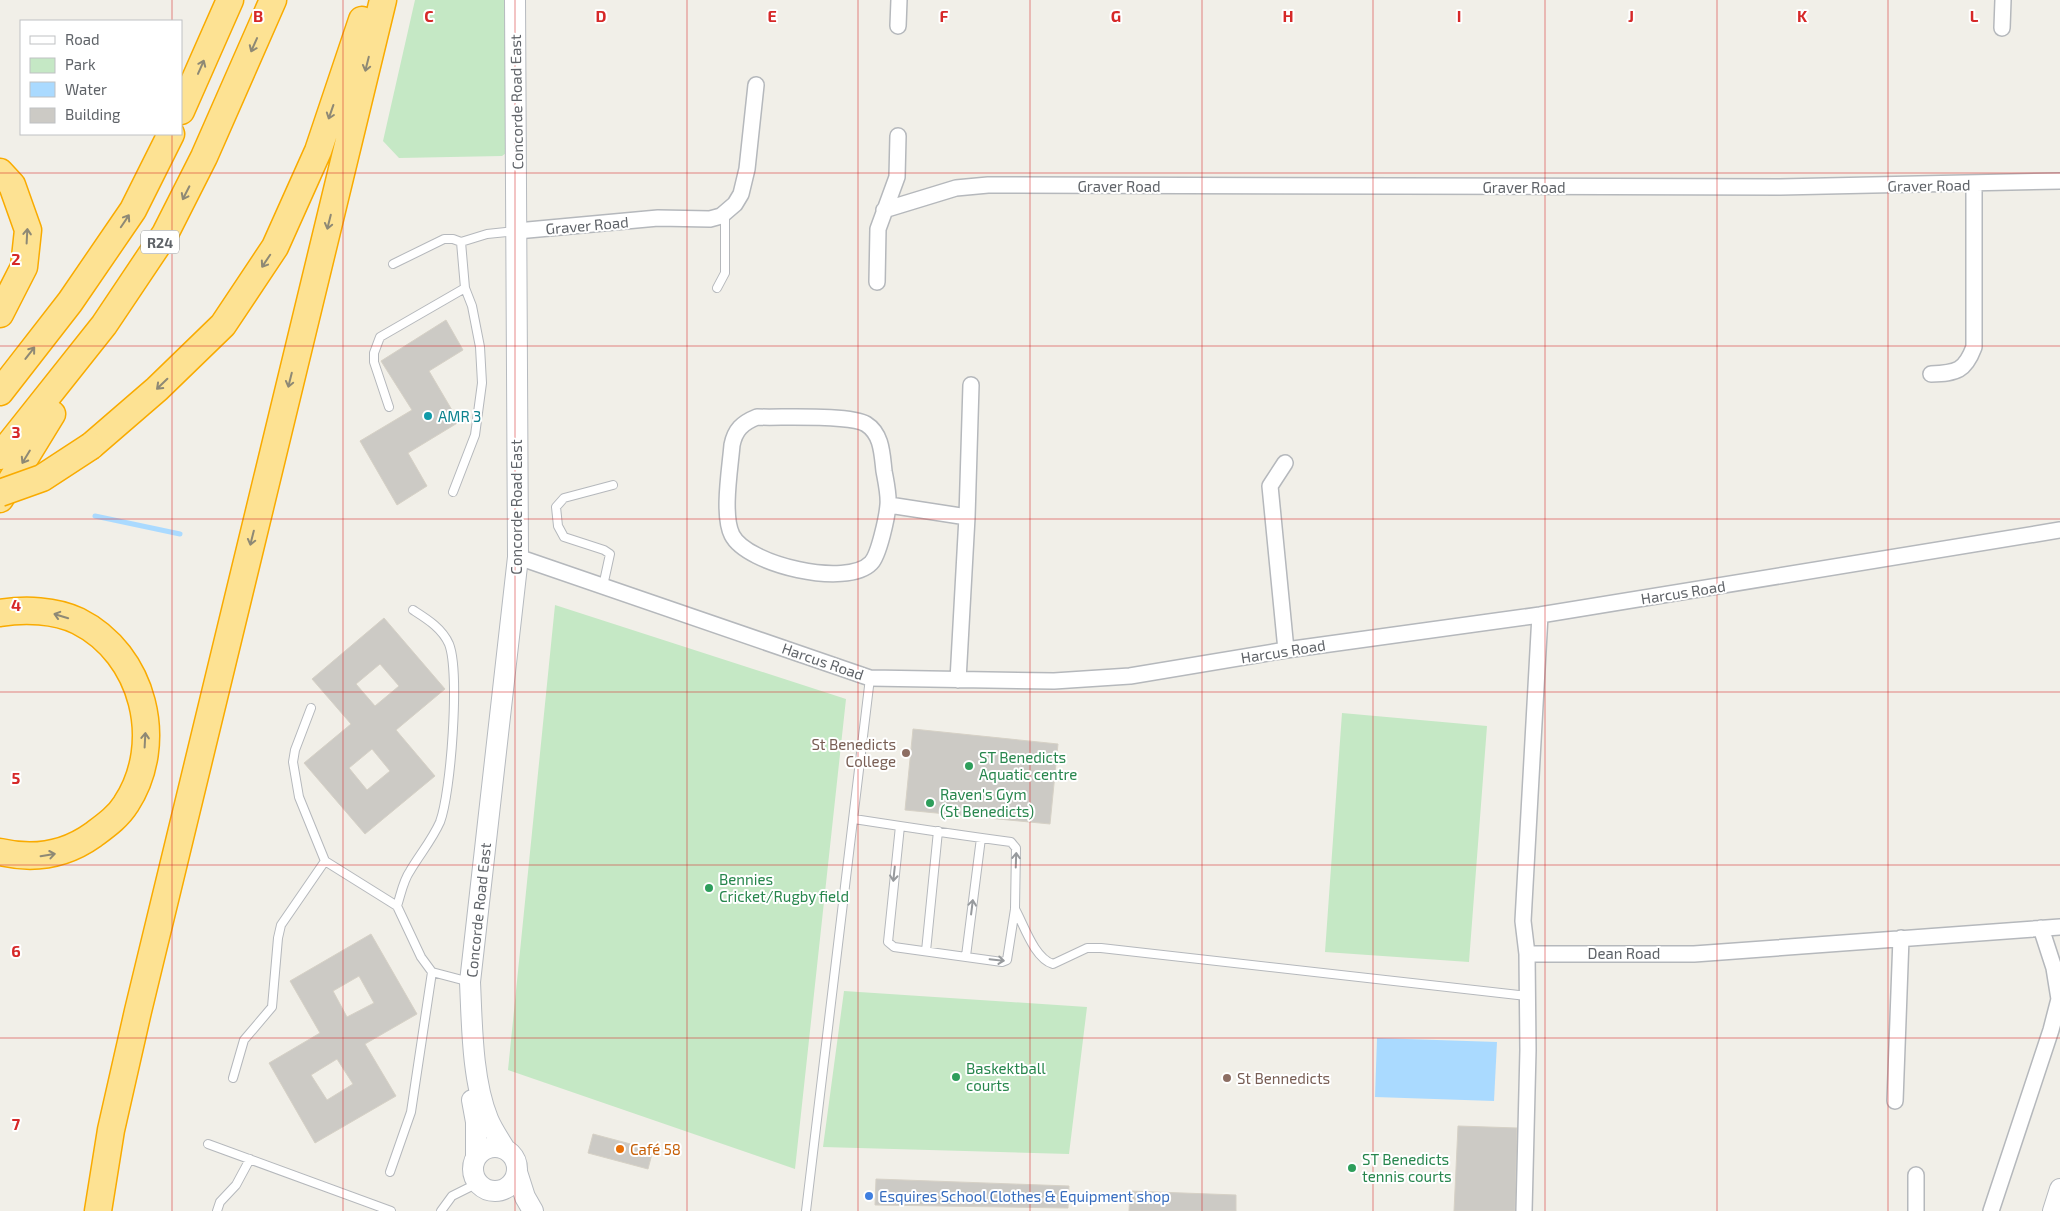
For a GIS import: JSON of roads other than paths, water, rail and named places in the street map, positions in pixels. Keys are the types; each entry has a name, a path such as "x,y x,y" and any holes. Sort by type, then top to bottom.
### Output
{"highway":[{"path":"182,109 230,0"},
{"name":"R24","path":"0,456 104,324 165,234 204,157 273,0"},
{"path":"0,493 42,478 91,446 157,389 223,325 275,248 318,151 369,0"},
{"path":"98,1211 111,1130 145,983 383,0"},
{"name":"R24","path":"0,392 70,302 132,210 170,135"},
{"path":"0,172 12,185 28,230 24,267 0,314"},
{"path":"0,499 104,324"},
{"path":"0,613 30,611 53,613 78,621 103,637 133,675 140,691 145,713 146,742 135,786 126,804 108,824 84,841 57,853 34,857 0,852"}],"main road":[{"name":"Concorde Road East","path":"505,1149 488,1119 472,1041 470,982 518,557 515,0"},
{"name":"Concorde Road East","path":"472,1041 468,1063 468,1079 476,1122 476,1157"},
{"path":"517,1172 510,1185 502,1191 490,1191 478,1183 473,1171 476,1157 486,1149 492,1147 505,1149 514,1159 525,1197 533,1211"},
{"path":"2053,1211 2060,1189"},
{"path":"502,1191 523,1211"}],"street":[{"path":"898,26 899,0"},
{"path":"2002,28 2003,0"},
{"path":"725,213 736,204 741,194 747,169 756,85"},
{"path":"877,282 878,229 896,177 898,136"},
{"name":"Graver Road","path":"884,210 956,188 988,185 1780,187 2060,181"},
{"path":"1932,374 1953,373 1968,363 1974,347 1974,184"},
{"name":"Graver Road","path":"517,231 658,218 710,219 725,213"},
{"path":"958,680 968,517 971,385"},
{"path":"757,417 855,420 865,423 873,429 881,445 888,505 876,555 871,563 861,570 834,574 804,571 750,552 732,536 728,519 734,433 748,420 757,417"},
{"path":"1285,463 1270,486 1286,650"},
{"path":"888,505 968,517"},
{"name":"Harcus Road","path":"518,557 870,678 1054,681 1130,676 1286,650 1540,615 2060,530"},
{"path":"1524,1211 1528,1050 1527,954 1522,921 1540,615"},
{"name":"Dean Road","path":"1527,954 1694,954 2060,927"},
{"path":"1991,1211 2057,1012 2058,985 2041,928"},
{"path":"1895,1101 1901,938"},
{"path":"1916,1175 1916,1211"}],"lane":[{"path":"717,288 725,273 725,213"},
{"path":"393,264 444,240 453,239 461,242 487,234 517,231"},
{"path":"453,492 475,435 482,383 479,339 472,306 465,288 461,242"},
{"path":"389,407 374,362 374,353 380,337 465,288"},
{"path":"603,586 610,554 564,537 558,526 556,507 564,498 613,485"},
{"path":"397,906 409,872 432,838 445,804 454,690 454,670 448,643 434,624 413,610"},
{"path":"806,1211 870,678"},
{"path":"311,708 294,750 293,762 299,797 325,861 397,906 421,956 432,972 470,982"},
{"path":"854,819 1011,842 1015,846 1015,909 1007,960 1002,962 894,947 888,942 900,826"},
{"path":"926,951 938,832"},
{"path":"966,956 981,838"},
{"path":"233,1078 244,1040 272,1007 278,938 282,925 325,861"},
{"path":"1015,909 1039,953 1048,963 1053,964 1087,948 1101,948 1527,996"},
{"path":"390,1172 411,1112 432,972"},
{"path":"208,1144 391,1211"},
{"path":"218,1211 220,1202 236,1185 250,1159"},
{"path":"441,1211 452,1196 478,1183"}],"water":[{"path":"1377,1038 1497,1042 1494,1101 1375,1097"}],"waterway":[{"path":"95,516 180,534"}],"place":[{"name":"AMR 3","path":"428,416"},
{"name":"St Benedicts College","path":"906,753"},
{"name":"ST Benedicts Aquatic centre","path":"969,766"},
{"name":"Raven's Gym (St Benedicts)","path":"930,803"},
{"name":"Bennies Cricket/Rugby field","path":"709,888"},
{"name":"Baskektball courts","path":"956,1077"},
{"name":"St Bennedicts","path":"1227,1078"},
{"name":"Café 58","path":"620,1149"},
{"name":"ST Benedicts tennis courts","path":"1352,1168"},
{"name":"Esquires School Clothes & Equipment shop","path":"869,1196"}]}
